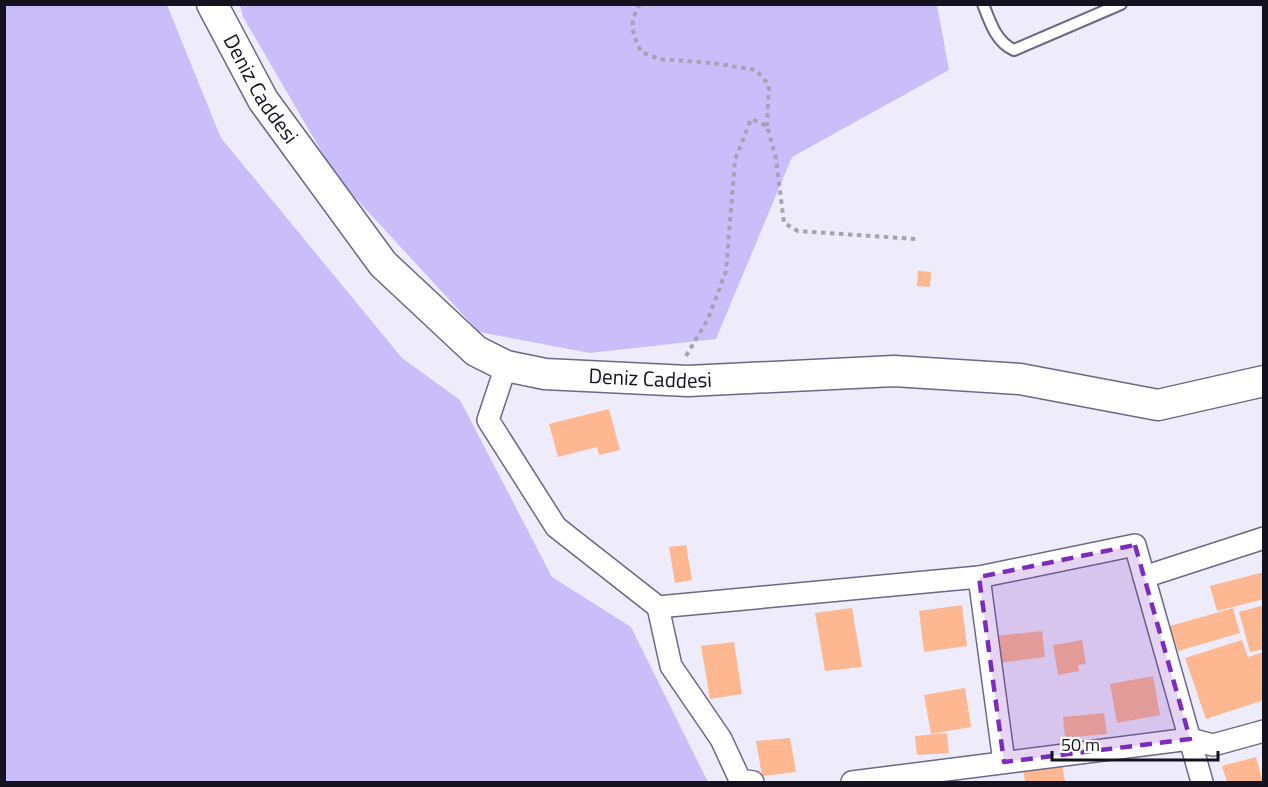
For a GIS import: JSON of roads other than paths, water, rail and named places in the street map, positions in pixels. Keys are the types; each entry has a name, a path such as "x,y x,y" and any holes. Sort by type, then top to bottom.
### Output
{"main road":[{"name":"Deniz Caddesi","path":"212,4 263,100 383,264 477,351 506,366 545,374 671,380 894,370 1020,379 1158,405 1263,381"}],"street":[{"path":"506,366 488,420 556,527 657,607 671,666 721,739 740,780 753,783"},
{"path":"1144,577 1263,538"},
{"path":"657,607 979,577 1135,545 1202,783"},
{"path":"979,577 1004,762"},
{"path":"852,783 1190,739 1213,746 1263,731"}],"lane":[{"path":"983,4 994,31 1005,46 1014,50 1121,4"}]}
